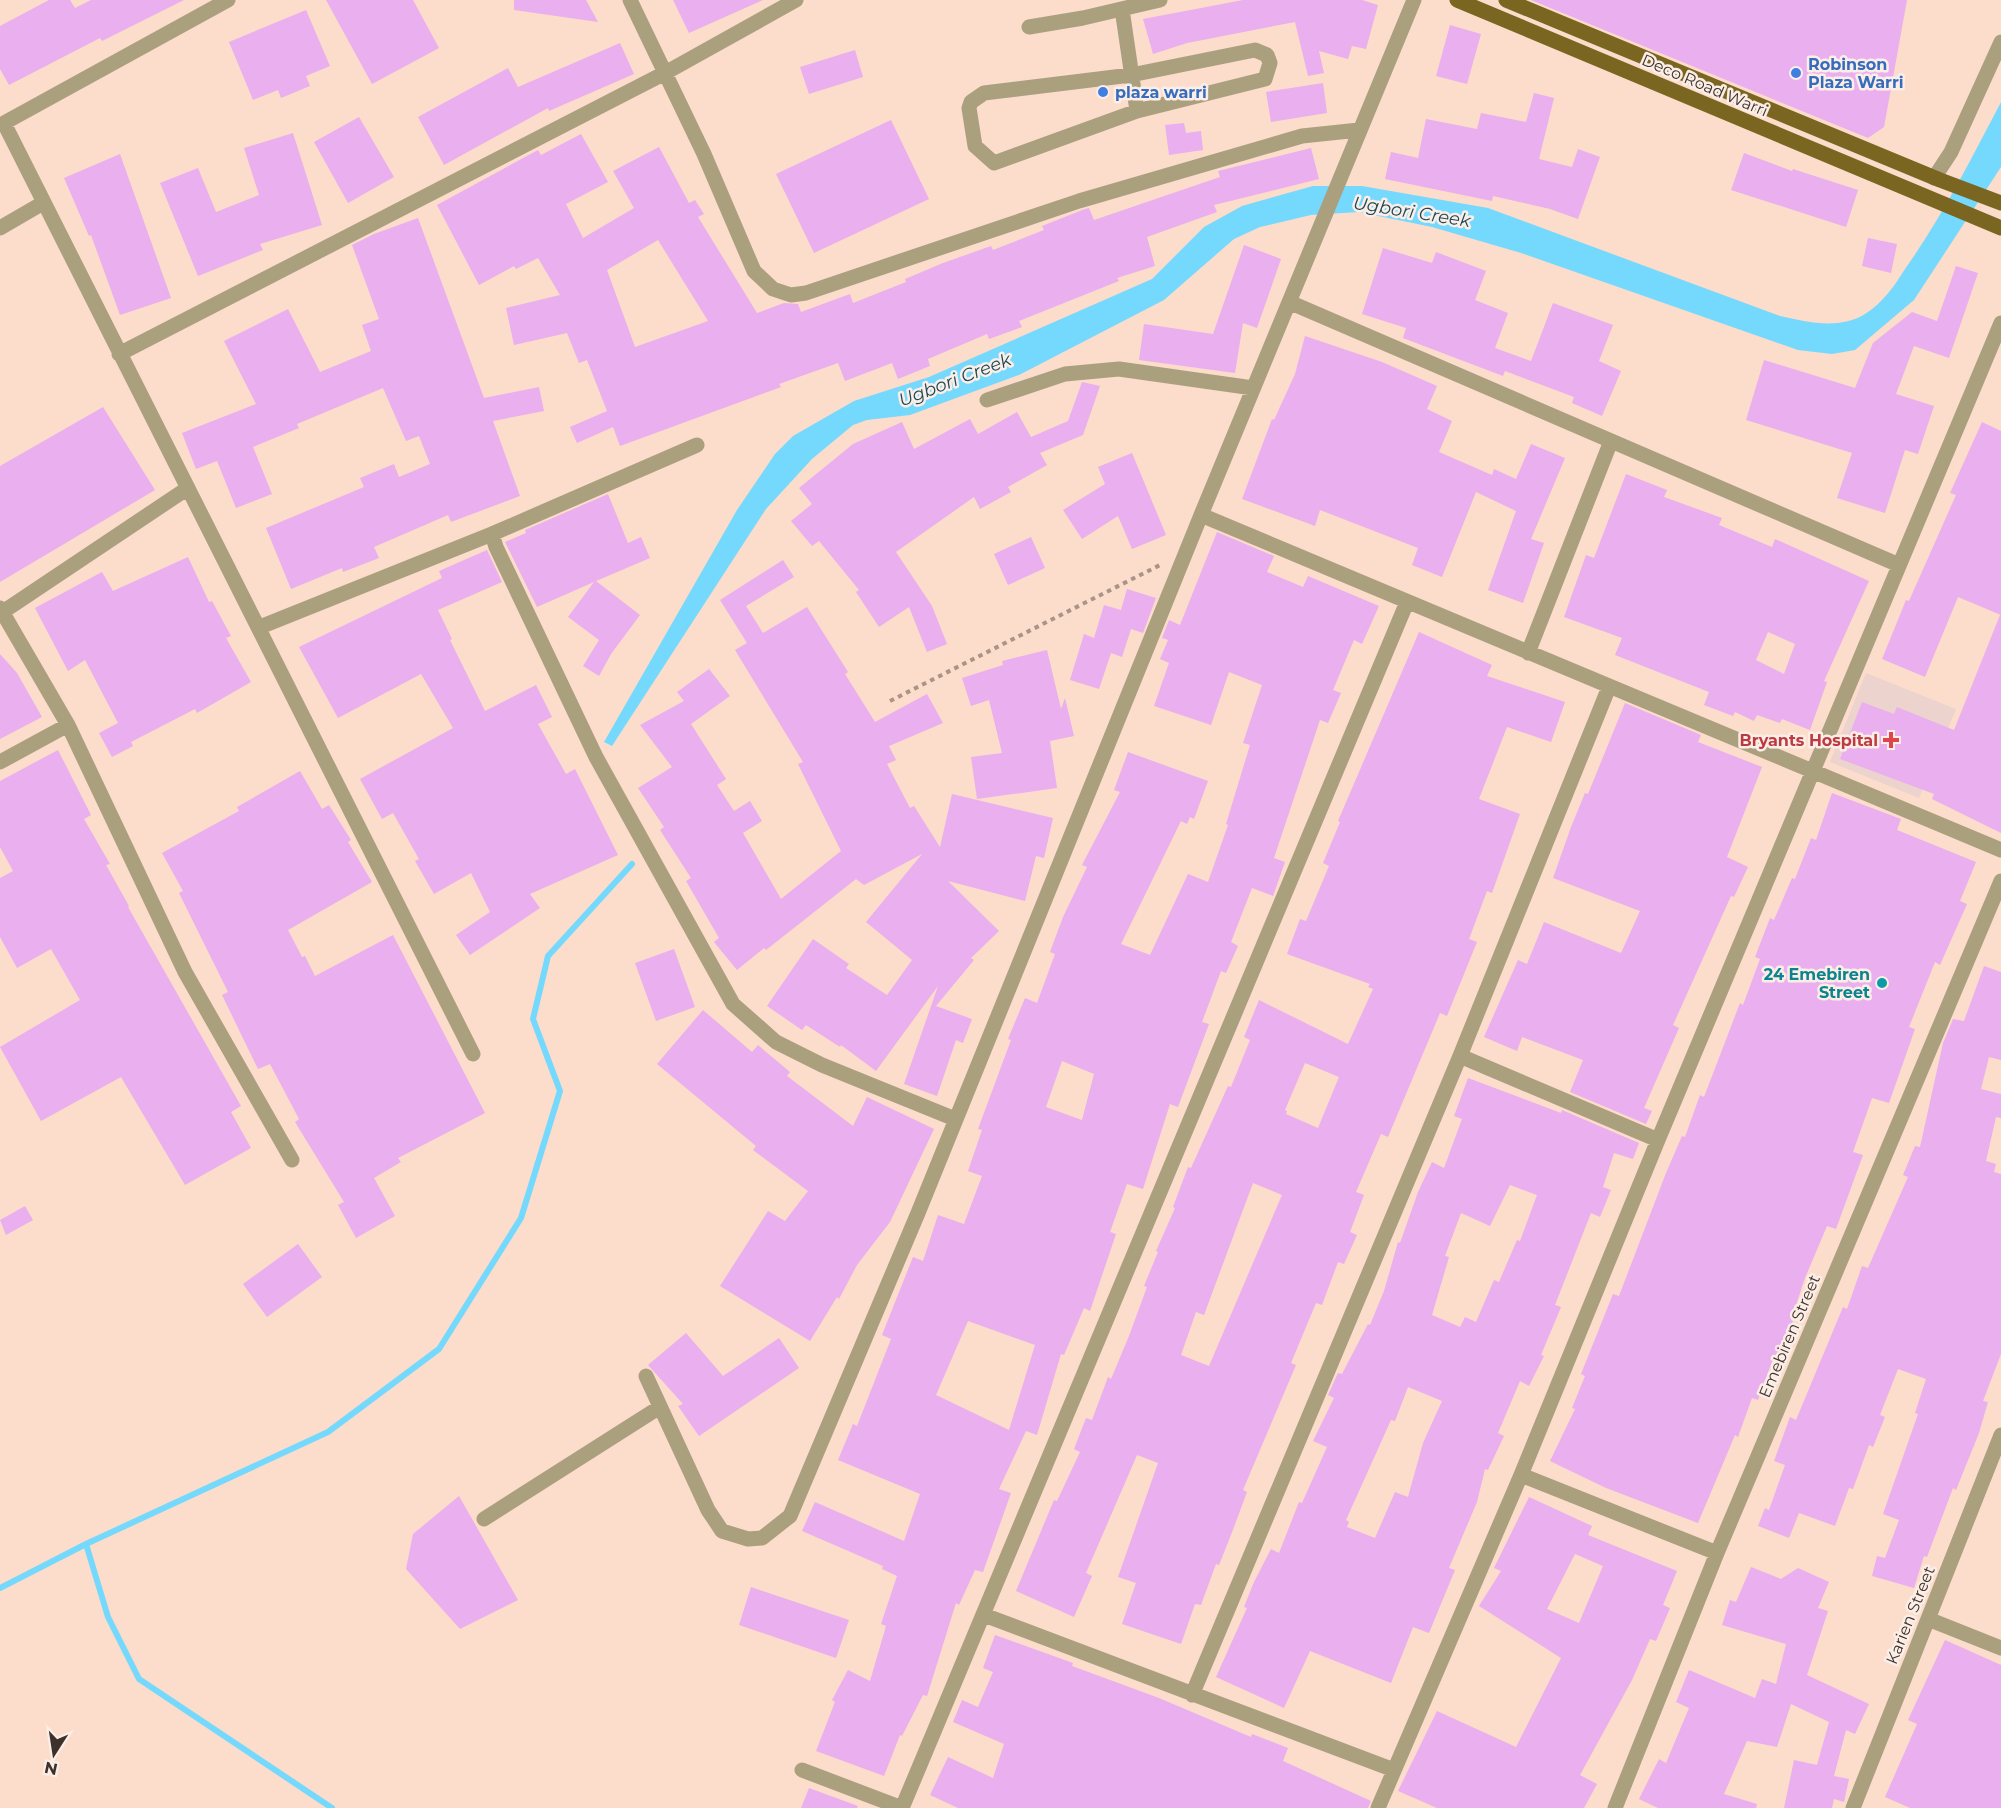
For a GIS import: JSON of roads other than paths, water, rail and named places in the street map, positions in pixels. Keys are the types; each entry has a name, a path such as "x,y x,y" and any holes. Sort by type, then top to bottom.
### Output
{"main road":[{"name":"Deco Road Warri","path":"1457,0 1995,227"},
{"name":"Deco Road Warri","path":"1506,0 1937,179 2001,203"}],"street":[{"path":"228,0 2,120 119,354 260,627 473,1054"},
{"path":"630,0 704,154 754,271 773,289 791,295 806,293 1079,201 1302,136 1359,130"},
{"path":"119,354 665,73 796,0"},
{"path":"1029,27 1160,0"},
{"path":"646,1376 708,1510 722,1530 748,1539 762,1538 790,1516 1200,515 1414,0"},
{"path":"1122,9 1137,111"},
{"path":"1937,179 2001,42"},
{"path":"1255,50 1267,55 1270,63 1265,80 1137,111 994,163 982,155 975,146 969,108 971,102 984,93 1131,75 1255,50"},
{"path":"0,228 43,203"},
{"path":"1288,302 1899,565"},
{"path":"1378,1808 1521,1475 1658,1140 2001,323"},
{"path":"987,400 1065,374 1119,369 1253,388"},
{"path":"1528,653 1611,441"},
{"path":"260,627 492,534 697,445"},
{"path":"188,488 2,610 68,725 186,972 292,1160"},
{"path":"1200,515 2001,850"},
{"path":"492,534 596,757 733,1004 776,1042 822,1065 954,1119"},
{"path":"802,1770 902,1808 1407,602"},
{"path":"1192,1695 1460,1056 1608,687"},
{"path":"0,762 68,725"},
{"name":"Emebiren Street","path":"1615,1808 1717,1553 2001,880"},
{"path":"1460,1056 1658,1140"},
{"path":"484,1519 660,1407"},
{"name":"Karien Street","path":"1852,1808 2001,1435"},
{"path":"1521,1475 1717,1553"},
{"path":"984,1615 1394,1770"},
{"path":"1928,1619 2001,1648"}],"water":[{"name":"Ugbori Creek","path":"2001,102 2001,167 1914,300 1855,350 1832,354 1798,350 1521,253 1432,227 1359,212 1311,215 1260,227 1234,239 1164,300 1019,375 910,415 867,420 853,425 812,459 766,509 612,746 604,742 737,510 775,454 793,436 854,401 929,377 1152,279 1204,227 1242,206 1313,186 1362,186 1488,208 1780,316 1823,323 1845,322 1871,310 1897,281 1944,208"}],"waterway":[{"path":"0,1588 86,1544 328,1432 439,1349 521,1218 560,1091 533,1019 548,956 632,864"},
{"path":"86,1544 108,1617 139,1679 332,1808"}],"place":[{"name":"Robinson Plaza Warri","path":"1796,73"},
{"name":"plaza warri","path":"1103,92"},
{"name":"Bryants Hospital","path":"1891,740"},
{"name":"24 Emebiren Street","path":"1882,983"}]}
